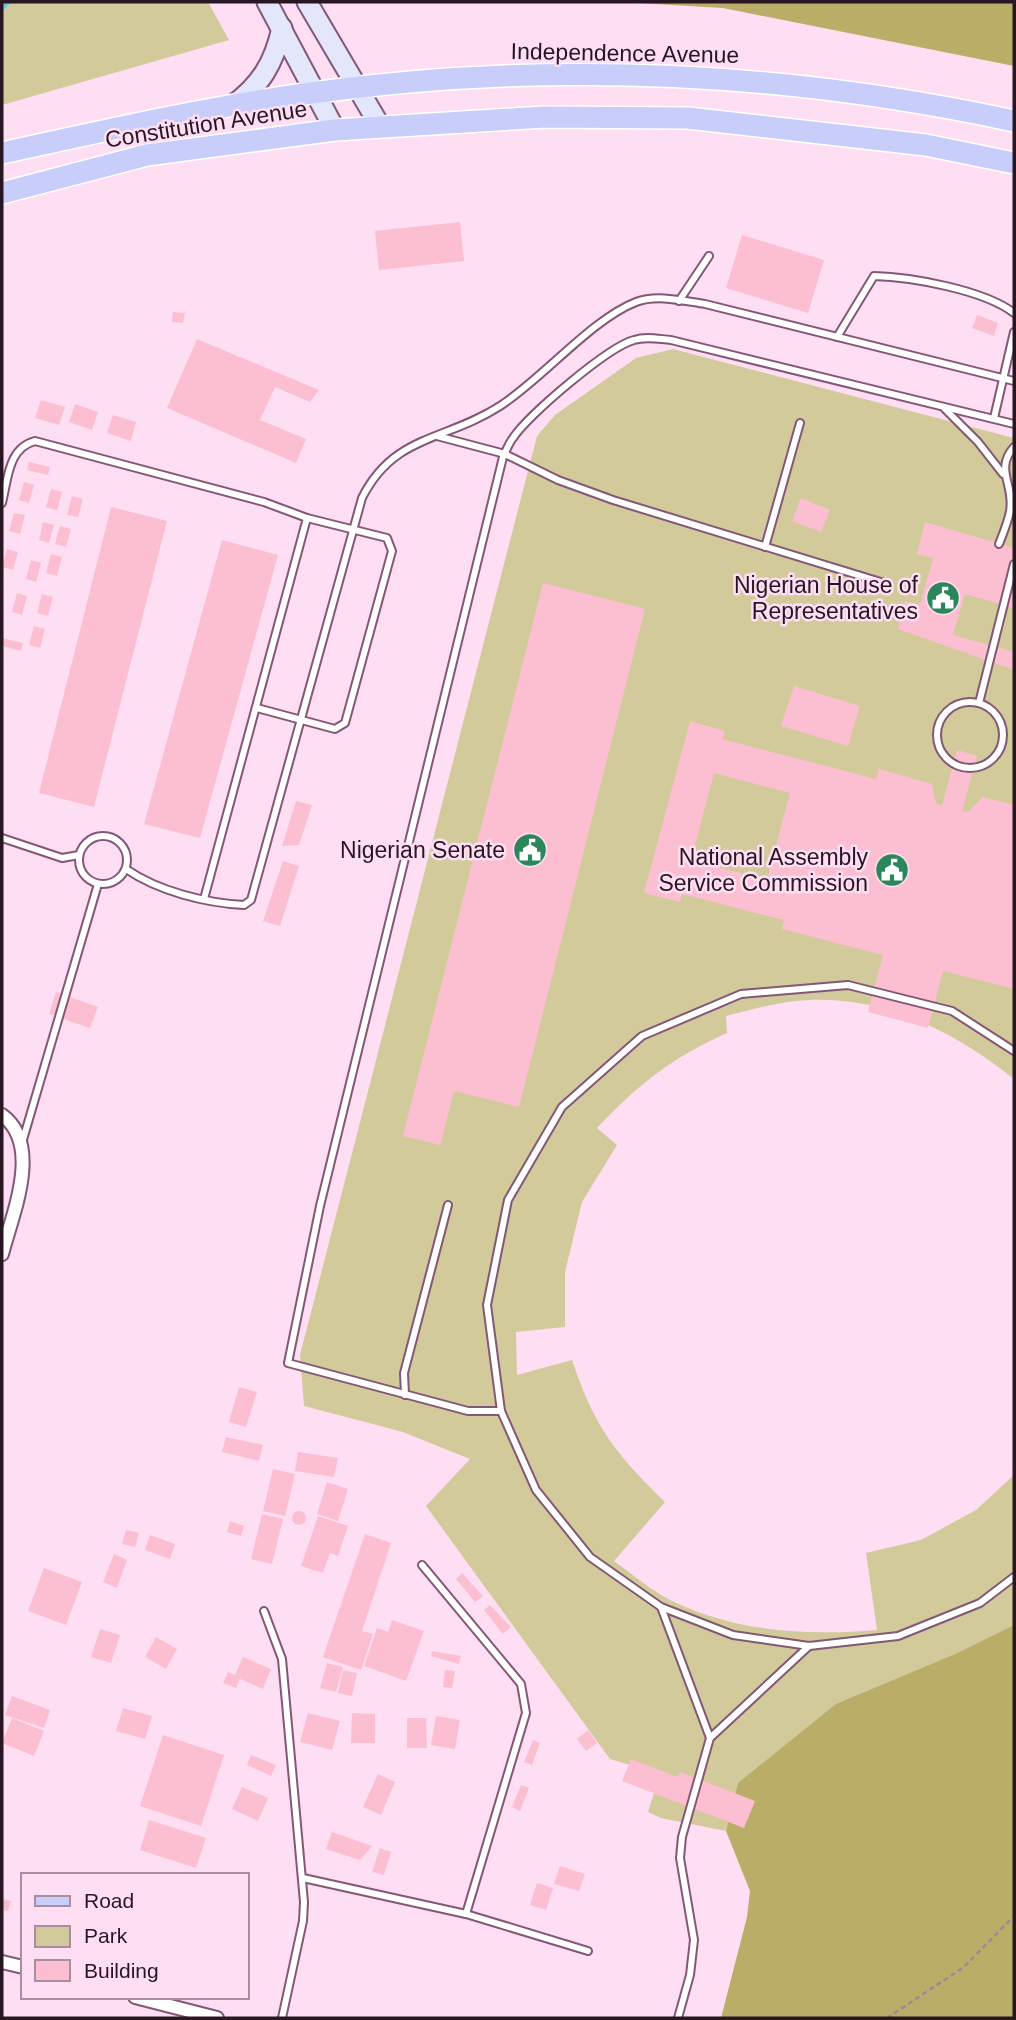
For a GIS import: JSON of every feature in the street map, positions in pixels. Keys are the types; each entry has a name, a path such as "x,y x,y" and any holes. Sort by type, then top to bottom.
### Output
{"main road":[{"path":"267,2 335,130"},
{"path":"307,2 380,126 544,117 688,118 926,145 1014,163"},
{"path":"230,108 252,92 263,77 275,57 282,28"},
{"name":"Independence Avenue","path":"358,88 547,75 694,75 814,86 937,104 1014,121"},
{"name":"Constitution Avenue","path":"2,153 141,123 317,92 358,88"},
{"name":"Constitution Avenue","path":"2,193 147,155 380,126"}],"street":[{"path":"2,1115 11,1121 22,1145 21,1182 2,1254"},
{"path":"2,1962 21,1967"},
{"path":"143,1999 217,2018"}],"lane":[{"path":"679,301 709,256"},
{"path":"837,337 874,276 893,276 974,295 1014,313"},
{"path":"126,869 144,882 204,899 244,905 251,900 362,498 373,476 388,460 500,406 625,307 654,298 705,304 1014,381"},
{"path":"994,418 1014,332"},
{"path":"501,1411 468,1411 288,1363 320,1206 505,454 513,437 531,416 609,353 645,337 671,340 1014,424"},
{"path":"944,408 978,442 1003,475 1010,496 1010,511 999,544"},
{"path":"765,547 800,423"},
{"path":"435,436 505,454 558,480 613,500 884,583"},
{"path":"2,503 13,457 24,443 35,441 387,538 392,551 349,715 342,727 335,729 257,708"},
{"path":"1003,475 1006,457 1014,447"},
{"path":"1010,511 1014,519"},
{"path":"204,899 307,518"},
{"path":"979,703 1014,564"},
{"path":"979,703 989,707 1001,723 1002,743 998,753 982,766 959,766 949,761 938,742 941,720 957,704 979,703"},
{"path":"96,836 110,836 121,843 127,852 126,869 114,882 98,884 81,871 79,855 88,841 96,836"},
{"path":"2,838 62,858 79,855"},
{"path":"22,1145 98,884"},
{"path":"1014,1051 952,1011 848,985 741,993 642,1036 562,1107 508,1200 487,1305 501,1411 536,1490 590,1557 661,1607 733,1635 809,1646 898,1636 980,1603 1014,1577"},
{"path":"405,1395 404,1373 448,1205"},
{"path":"422,1565 521,1684 526,1700 526,1713 466,1914"},
{"path":"661,1607 710,1738"},
{"path":"264,1611 282,1659 303,1878 303,1922 282,2018"},
{"path":"678,2018 690,1975 694,1940 680,1858 682,1837 710,1738 809,1646"},
{"path":"303,1878 466,1914 588,1951"}],"path":[{"path":"887,2018 964,1967 1014,1916"}],"green space":[{"path":"2,2 208,2 229,40 2,105"},
{"path":"673,349 1014,438 1014,1079 968,1046 944,1033 893,1011 866,1004 810,1000 767,1006 726,1016 727,1033 672,1062 627,1098 597,1128 617,1145 582,1202 565,1272 565,1327 516,1332 517,1375 572,1360 589,1404 608,1438 665,1502 614,1561 672,1601 721,1619 798,1632 877,1630 866,1553 921,1540 976,1510 1014,1475 1014,1625 953,1655 738,1783 726,1831 661,1818 648,1812 660,1774 610,1759 426,1506 470,1459 403,1432 304,1406 300,1355 537,436 555,415 636,358"}],"shaded area":[{"path":"621,2 1014,2 1014,66 723,8"},
{"path":"1014,1625 1014,2018 721,2018 747,1917 750,1891 726,1831 738,1783 836,1704 953,1655"}],"building":[{"path":"460,222 464,261 379,270 375,231"},
{"path":"742,235 824,260 808,313 726,288"},
{"path":"173,312 185,313 183,323 172,322"},
{"path":"977,315 998,323 994,336 972,328"},
{"path":"197,339 319,390 310,402 275,387 260,420 306,439 296,463 167,408"},
{"path":"41,400 65,407 59,425 35,418"},
{"path":"75,404 98,412 92,430 69,422"},
{"path":"113,415 136,422 131,441 107,433"},
{"path":"29,462 50,467 48,475 27,470"},
{"path":"24,482 34,485 29,503 19,500"},
{"path":"51,489 62,492 57,510 46,507"},
{"path":"72,496 83,499 78,517 67,515"},
{"path":"801,498 830,510 821,532 792,521"},
{"path":"111,507 167,521 94,807 39,793"},
{"path":"14,513 25,515 20,534 9,531"},
{"path":"43,522 54,525 49,543 39,540"},
{"name":"Nigerian House of Representatives","path":"925,522 1014,548 1014,608 965,594 953,635 1014,652 1014,670 898,629 905,601 920,605 933,558 917,554"},
{"path":"60,526 71,529 66,547 55,544"},
{"path":"222,540 278,555 200,838 144,824"},
{"path":"7,549 18,552 13,570 2,567"},
{"path":"51,554 62,557 57,576 46,573"},
{"path":"31,560 41,563 36,582 26,579"},
{"name":"Nigerian Senate","path":"543,583 645,609 519,1107 454,1091 440,1145 403,1136"},
{"path":"17,593 27,596 22,615 12,612"},
{"path":"42,594 53,597 48,616 37,613"},
{"path":"34,626 45,629 40,648 29,645"},
{"path":"2,638 23,643 21,651 2,646"},
{"path":"794,686 860,706 848,746 781,726"},
{"name":"National Assembly Service Commission","path":"690,721 725,731 722,739 876,779 879,769 932,784 936,804 942,805 957,750 977,756 962,811 968,812 983,797 1014,805 1014,989 943,971 928,1028 868,1012 883,955 782,929 784,920 682,894 680,902 644,893","holes":["714,773 790,793 767,880 691,860"]},
{"path":"296,801 312,805 299,845 282,846"},
{"path":"283,861 299,866 280,926 263,921"},
{"path":"56,992 98,1007 90,1028 49,1014"},
{"path":"239,1387 257,1392 246,1427 229,1422"},
{"path":"226,1437 263,1445 259,1461 222,1452"},
{"path":"298,1452 338,1458 334,1477 295,1471"},
{"path":"273,1469 295,1474 285,1516 263,1511"},
{"path":"327,1482 348,1489 338,1521 317,1514"},
{"path":"296,1511 302,1511 306,1518 302,1525 296,1525 292,1521 292,1515"},
{"path":"262,1514 283,1519 272,1564 251,1559"},
{"path":"318,1516 348,1526 338,1556 330,1553 323,1573 301,1566"},
{"path":"230,1521 244,1526 241,1536 227,1532"},
{"path":"126,1530 139,1533 135,1547 122,1544"},
{"path":"365,1534 391,1543 362,1631 373,1634 361,1670 323,1657"},
{"path":"150,1535 175,1544 170,1559 145,1550"},
{"path":"114,1554 127,1560 117,1588 103,1582"},
{"path":"44,1568 82,1582 66,1625 28,1611"},
{"path":"462,1573 483,1596 475,1602 456,1579"},
{"path":"490,1605 511,1627 503,1634 484,1610"},
{"path":"392,1620 424,1631 406,1681 364,1666 377,1628 388,1632"},
{"path":"100,1629 120,1635 111,1663 91,1657"},
{"path":"156,1637 177,1649 166,1669 145,1657"},
{"path":"432,1651 461,1656 459,1664 431,1656"},
{"path":"243,1657 271,1669 263,1689 240,1679 236,1688 223,1683 228,1672 235,1675"},
{"path":"327,1663 343,1667 336,1692 320,1688"},
{"path":"343,1670 357,1673 352,1696 338,1693"},
{"path":"445,1670 455,1671 452,1688 443,1687"},
{"path":"12,1696 50,1710 44,1728 5,1715"},
{"path":"123,1708 152,1716 145,1739 116,1731"},
{"path":"308,1713 340,1721 332,1750 300,1742"},
{"path":"352,1713 375,1714 375,1743 351,1743"},
{"path":"436,1716 460,1720 455,1749 431,1745"},
{"path":"12,1718 44,1731 34,1756 2,1743"},
{"path":"407,1718 426,1718 427,1748 407,1748"},
{"path":"588,1730 597,1743 586,1751 577,1739"},
{"path":"163,1735 224,1755 201,1826 140,1806"},
{"path":"533,1740 540,1743 532,1765 524,1762"},
{"path":"251,1755 276,1765 271,1776 247,1765"},
{"path":"631,1759 677,1777 680,1772 755,1801 744,1828 622,1781"},
{"path":"378,1774 395,1782 381,1815 363,1807"},
{"path":"521,1785 529,1788 520,1811 512,1807"},
{"path":"242,1787 268,1798 258,1821 232,1809"},
{"path":"149,1820 206,1838 196,1868 140,1850"},
{"path":"332,1832 372,1846 360,1860 326,1849"},
{"path":"380,1848 391,1852 384,1875 372,1872"},
{"path":"560,1866 585,1874 579,1891 554,1884"},
{"path":"537,1883 553,1888 546,1910 530,1905"},
{"path":"2,1899 11,1901 8,1911 2,1910"}],"waterway":[{"path":"2,8 8,2"}],"place":[{"name":"Nigerian House of Representatives","path":"943,598"},
{"name":"Nigerian Senate","path":"530,850"},
{"name":"National Assembly Service Commission","path":"892,870"}]}
